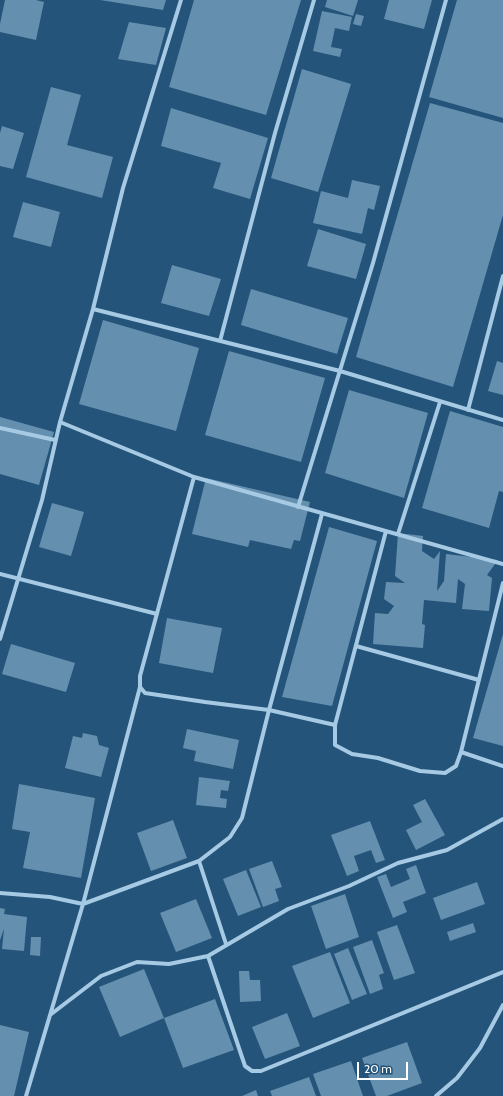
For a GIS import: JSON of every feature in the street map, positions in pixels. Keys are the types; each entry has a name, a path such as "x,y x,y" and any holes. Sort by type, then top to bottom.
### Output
{"street":[{"path":"0,638 42,500 60,422 93,309 123,188 181,0"},
{"path":"220,341 275,133 314,0"},
{"path":"298,507 373,263 446,0"},
{"path":"468,410 503,276"},
{"path":"93,309 340,371 503,420"},
{"path":"398,534 440,402"},
{"path":"60,422 194,476 322,514 503,564"},
{"path":"0,428 56,440"},
{"path":"26,1096 83,904 140,687 140,676 194,476"},
{"path":"0,893 50,897 83,904 199,861 230,837 242,818 269,710 322,514"},
{"path":"386,531 335,725 335,745 352,754 378,758 420,771 445,773 456,766 461,752 503,583"},
{"path":"0,574 157,614"},
{"path":"356,646 479,680"},
{"path":"140,687 145,693 269,710 335,725"},
{"path":"461,752 503,766"},
{"path":"50,1015 101,976 137,962 169,964 208,956 226,944 288,909 349,886 398,864 447,850 503,819"},
{"path":"199,861 226,944"},
{"path":"208,956 245,1066 252,1071 261,1071 503,972"},
{"path":"436,1096 457,1078 480,1048 503,1005"}],"building":[{"path":"5,0 36,0 44,2 36,40 0,32 0,24"},
{"path":"100,0 166,0 163,10"},
{"path":"194,0 301,0 266,115 169,87"},
{"path":"327,0 358,0 353,16 325,7"},
{"path":"389,0 432,0 424,29 384,19"},
{"path":"457,0 503,0 503,118 429,97"},
{"path":"322,11 352,17 349,31 335,28 331,47 342,49 340,57 313,51"},
{"path":"356,14 364,16 361,26 353,24"},
{"path":"129,22 166,28 156,65 118,59"},
{"path":"302,69 351,84 318,192 271,178"},
{"path":"51,87 81,95 67,145 113,157 102,198 26,177"},
{"path":"430,103 503,123 503,215 453,387 356,357"},
{"path":"171,108 268,138 250,199 213,188 221,163 161,146"},
{"path":"2,126 24,133 13,169 0,166 0,133"},
{"path":"352,180 380,186 374,210 368,208 362,234 313,223 321,191 348,198"},
{"path":"23,202 60,212 51,247 13,237"},
{"path":"318,229 366,244 356,279 307,266"},
{"path":"172,265 221,279 209,316 161,303"},
{"path":"251,289 348,318 337,354 241,325"},
{"path":"103,320 199,348 176,431 79,404"},
{"path":"229,351 325,378 301,462 205,435"},
{"path":"497,361 503,363 503,395 488,391"},
{"path":"349,390 428,413 404,498 325,473"},
{"path":"450,411 503,427 503,492 499,491 489,528 422,508"},
{"path":"0,417 54,432 39,485 0,474"},
{"path":"206,478 310,502 300,541 294,540 291,549 250,540 248,547 192,534"},
{"path":"52,503 84,512 71,556 39,547"},
{"path":"329,527 377,541 332,706 282,697"},
{"path":"398,533 423,536 422,551 434,559 440,551 437,591 444,581 446,554 498,560 487,575 492,578 489,611 462,609 465,584 458,579 456,603 424,600 422,624 425,625 423,648 373,644 375,613 388,614 394,606 384,599 386,582 405,583 395,576"},
{"path":"167,618 222,628 213,673 159,663"},
{"path":"503,634 503,746 473,738"},
{"path":"11,644 75,663 66,692 2,674"},
{"path":"187,729 239,740 233,769 194,761 196,751 183,748"},
{"path":"83,733 97,736 99,745 109,748 101,777 65,768 73,736 82,738"},
{"path":"199,777 230,781 228,791 221,790 220,798 227,799 226,808 196,805"},
{"path":"19,784 95,798 81,878 23,868 30,832 12,829"},
{"path":"425,799 445,835 416,850 406,830 422,822 413,805"},
{"path":"173,820 187,858 151,871 137,833"},
{"path":"370,821 385,860 376,863 371,850 354,856 359,871 347,876 331,835"},
{"path":"272,861 282,887 275,889 279,901 263,907 249,869"},
{"path":"416,865 426,893 403,902 407,912 393,918 377,877 386,874 391,887 410,879 406,869"},
{"path":"246,870 261,907 238,916 223,879"},
{"path":"477,882 485,904 441,920 433,898"},
{"path":"345,894 359,937 326,949 311,906"},
{"path":"196,899 212,938 176,952 160,913"},
{"path":"0,908 5,909 4,914 27,917 24,951 2,949 4,929 0,940"},
{"path":"473,923 476,932 450,941 447,932"},
{"path":"397,925 415,973 394,980 377,932"},
{"path":"31,937 41,937 40,956 30,955"},
{"path":"372,940 384,973 379,975 383,989 370,994 353,947"},
{"path":"348,948 367,994 352,1000 334,954"},
{"path":"330,952 350,1003 313,1018 292,966"},
{"path":"144,969 164,1018 120,1037 99,987"},
{"path":"239,971 249,971 250,980 260,980 261,1001 240,1002"},
{"path":"215,999 234,1050 183,1068 164,1018"},
{"path":"287,1013 300,1046 265,1059 252,1027"},
{"path":"0,1025 29,1032 14,1096 0,1096"},
{"path":"407,1042 422,1083 387,1096 376,1096 362,1058"},
{"path":"351,1061 363,1096 321,1096 313,1074"},
{"path":"309,1077 316,1096 272,1096 270,1091"},
{"path":"256,1090 258,1096 242,1096"}]}
